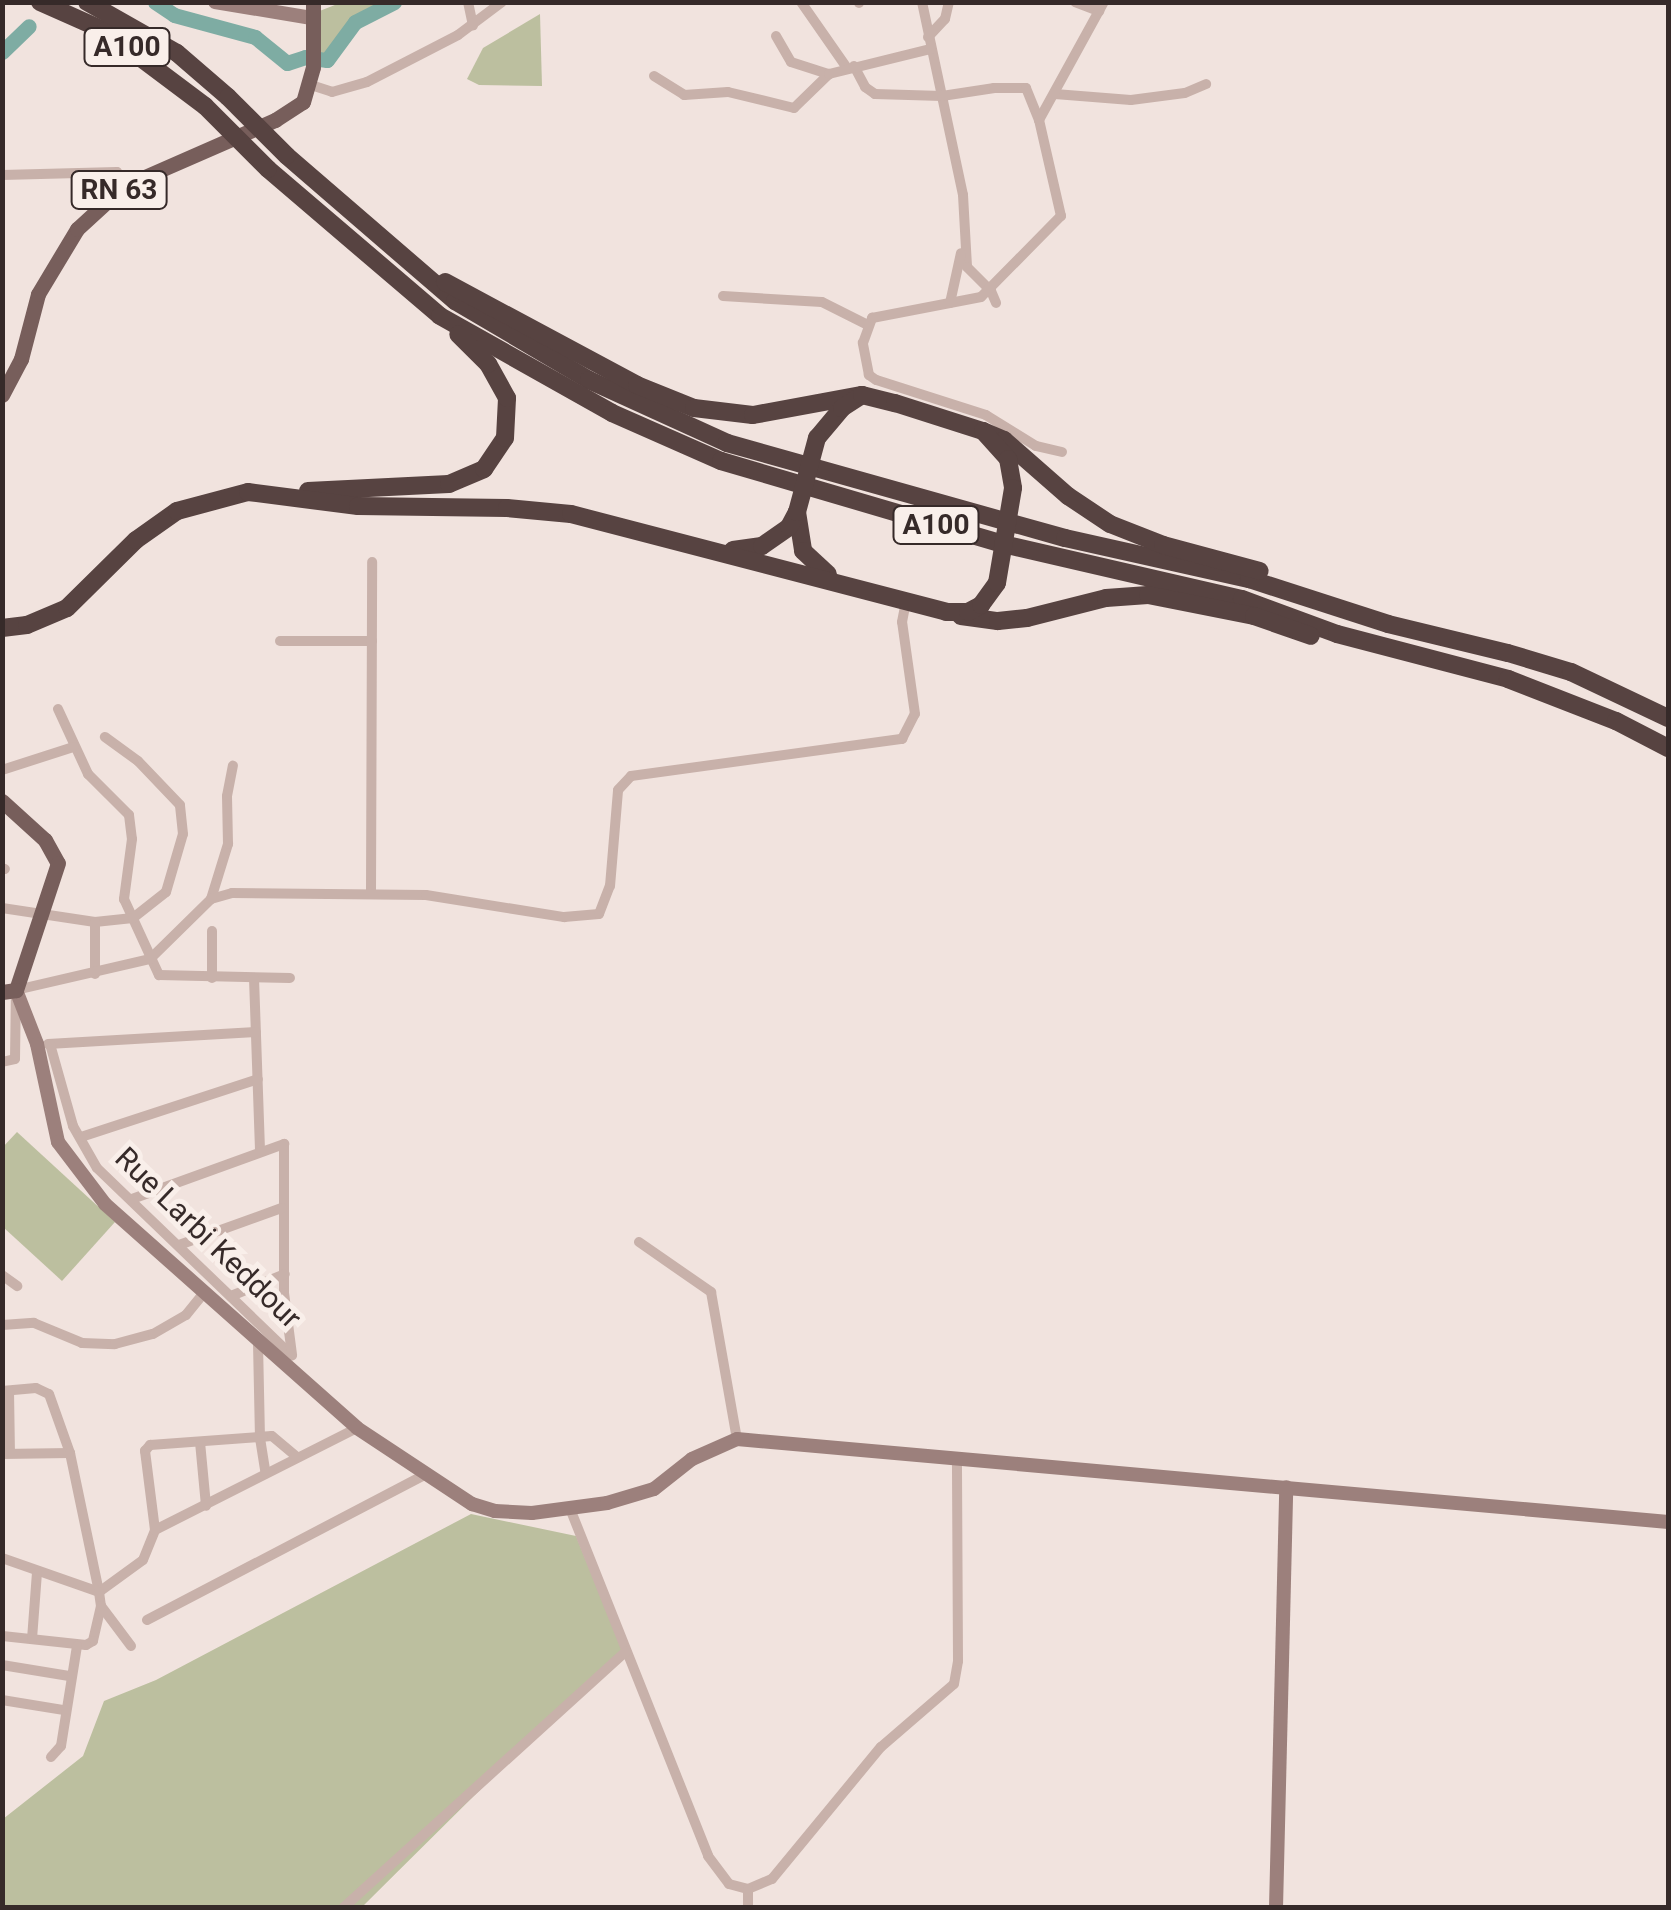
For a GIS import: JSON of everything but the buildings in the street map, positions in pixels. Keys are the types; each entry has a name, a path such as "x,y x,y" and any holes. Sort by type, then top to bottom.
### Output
{"highway":[{"name":"A100","path":"40,2 105,31 205,106 268,169 440,316 612,413 738,467 1004,544 1242,599 1411,656 1538,689 1668,748"},
{"name":"A100","path":"87,2 177,53 228,96 357,221 455,301 588,380 727,443 1065,538 1250,579 1351,614 1571,672 1668,718"},
{"path":"357,221 497,311 637,384 694,408 753,414 862,395 945,416 1004,440 1068,496 1110,524 1163,545 1256,569 1351,614"},
{"path":"2,628 27,625 67,608 136,540 177,511 248,492 448,484 484,469 505,438 507,398 488,364 440,316"},
{"path":"683,542 742,551 762,546 789,527 797,512 816,438 842,408 862,395"},
{"path":"946,612 968,612 981,605 997,583 1013,488 1008,459 984,431"},
{"path":"248,492 358,506 507,508 571,514 946,612 998,621 1106,598 1148,595 1254,616 1355,648 1411,656"},
{"path":"797,512 797,534 810,561 820,570 858,586"}],"main road":[{"path":"215,2 312,10 311,85"},
{"name":"RN 63","path":"2,395 20,359 38,294 77,229 124,186 275,120 303,102 311,85"},
{"path":"2,800 45,840 58,863 9,991 44,1044 58,1142 105,1204 258,1343 357,1428 472,1504 495,1511 571,1510 654,1489 692,1459 737,1439 1668,1522"},
{"path":"1276,1908 1286,1488"}],"street":[{"path":"468,2 472,24"},
{"path":"311,85 332,92 367,82 472,24 502,2"},
{"path":"801,2 866,88 876,94 942,96 994,88 1026,88 1039,120 1060,216 982,298 882,315 866,324"},
{"path":"922,2 963,195 967,267 991,291 996,303"},
{"path":"945,18 949,2"},
{"path":"654,76 684,94 728,92 790,108 804,102 830,74 929,43 957,2"},
{"path":"1039,120 1102,7 1075,2"},
{"path":"776,36 790,62 830,74"},
{"path":"1055,94 1131,100 1185,93 1206,84"},
{"path":"2,175 117,172 124,186"},
{"path":"950,303 964,237"},
{"path":"723,296 822,302 866,324"},
{"path":"866,324 863,343 869,375"},
{"path":"862,395 861,382 869,375"},
{"path":"869,375 986,414 1036,446 1062,452"},
{"path":"371,893 372,562"},
{"path":"211,900 251,892 371,893 480,901 564,917 599,914 610,886 618,790 631,776 902,739 915,714 902,622 906,601"},
{"path":"280,641 372,642"},
{"path":"58,710 88,774 128,814 132,839 123,884 133,918 159,975 290,978"},
{"path":"2,908 95,922 133,918 166,892 183,834 180,804 138,761 105,737"},
{"path":"2,770 74,747"},
{"path":"2,1062 15,1059 9,991 150,959 211,900 228,844 227,796 233,766"},
{"path":"95,922 96,974"},
{"path":"212,931 212,978"},
{"path":"254,978 260,1152"},
{"path":"44,1044 256,1032"},
{"name":"Rue Larbi Keddour","path":"44,1044 97,1168 292,1354"},
{"path":"81,1137 258,1079"},
{"path":"132,1198 284,1144 284,1274 294,1374"},
{"path":"179,1245 282,1208"},
{"path":"639,1242 710,1292 737,1439"},
{"path":"2,1274 17,1286"},
{"path":"231,1296 284,1274"},
{"path":"2,1325 34,1323 82,1342 115,1344 153,1334 186,1315 203,1294"},
{"path":"258,1343 260,1438 266,1474"},
{"path":"2,1636 77,1646 92,1641 100,1606 70,1454 49,1394 36,1388 6,1391 6,1454 70,1454"},
{"path":"155,1530 357,1428"},
{"path":"100,1592 143,1560 155,1530 146,1447 279,1438 297,1457"},
{"path":"200,1442 206,1506"},
{"path":"571,1510 708,1856 729,1884 748,1889 772,1880 880,1747 954,1684 958,1661 956,1458"},
{"path":"146,1620 424,1475"},
{"path":"2,1558 100,1592"},
{"path":"32,1639 38,1573"},
{"path":"100,1606 131,1646"},
{"path":"51,1756 61,1746 69,1676 77,1646"},
{"path":"343,1908 626,1651"},
{"path":"2,1665 69,1676"},
{"path":"2,1700 64,1710"},
{"path":"748,1889 748,1908"}],"green space":[{"path":"340,3 383,3 345,26 336,45 319,57 317,12"},
{"path":"540,14 542,86 479,85 467,79 483,48"},
{"path":"17,1132 115,1222 62,1281 3,1227 2,1148"},
{"path":"471,1514 576,1536 622,1649 362,1907 3,1908 3,1819 83,1756 104,1701 156,1680"}],"waterway":[{"path":"155,2 174,15 255,37 287,63 305,57 327,60 355,22 394,2"},
{"path":"2,52 29,26"}]}
